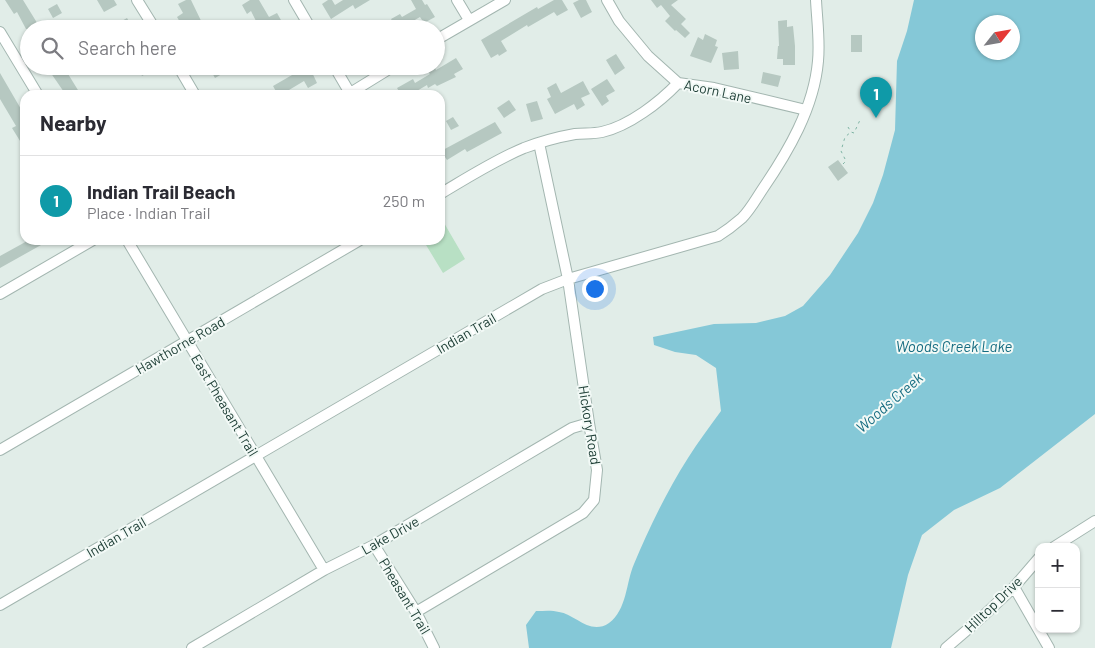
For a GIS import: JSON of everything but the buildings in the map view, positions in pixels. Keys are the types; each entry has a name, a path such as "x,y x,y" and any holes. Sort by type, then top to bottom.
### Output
{"street":[{"path":"137,0 149,20"},
{"path":"294,0 306,20"},
{"path":"457,0 469,20"},
{"path":"445,35 505,0"},
{"name":"Acorn Lane","path":"607,0 619,21 648,56 678,83 714,88 806,110"},
{"name":"Indian Trail","path":"0,605 542,289 568,279 718,236 730,228 744,216 775,172 788,150 806,110 813,88 818,61 816,0"},
{"path":"0,32 20,65"},
{"path":"26,75 35,90"},
{"path":"183,75 192,90"},
{"path":"339,75 347,90"},
{"path":"355,90 380,75"},
{"path":"445,191 510,155 540,143 577,134 602,132 620,125 644,111 678,83"},
{"name":"Hickory Road","path":"416,612 583,513 594,500 597,470 568,279 540,143"},
{"path":"0,294 84,245"},
{"name":"East Pheasant Trail","path":"130,245 324,570"},
{"name":"Hawthorne Road","path":"0,450 351,245"},
{"name":"Lake Drive","path":"192,648 324,570 374,545 572,428 589,423"},
{"path":"1060,543 1095,521"},
{"name":"Pheasant Trail","path":"374,545 416,612 434,648"},
{"name":"Hilltop Drive","path":"946,648 1014,587 1035,563"},
{"path":"1014,587 1049,648"}],"path":[{"path":"850,132 854,134 860,120"},
{"path":"848,127 850,132"},
{"path":"843,164 846,158 841,151 845,137 850,132"}],"green space":[{"path":"445,225 465,259 443,273 426,245 445,245"}],"water":[{"name":"Woods Creek Lake","path":"914,0 1095,0 1095,414 1000,488 954,510 922,535 908,575 891,648 529,648 526,625 536,611 554,611 595,627 609,623 615,617 623,603 631,571 659,510 688,458 721,411 716,368 696,355 675,352 654,345 653,337 714,324 756,323 785,316 803,306 830,275 858,233 873,203 895,130 897,61 907,31"}],"place":[{"name":"Indian Trail Beach","path":"876,118"}],"water label":[{"name":"Woods Creek","path":"889,402"}]}
